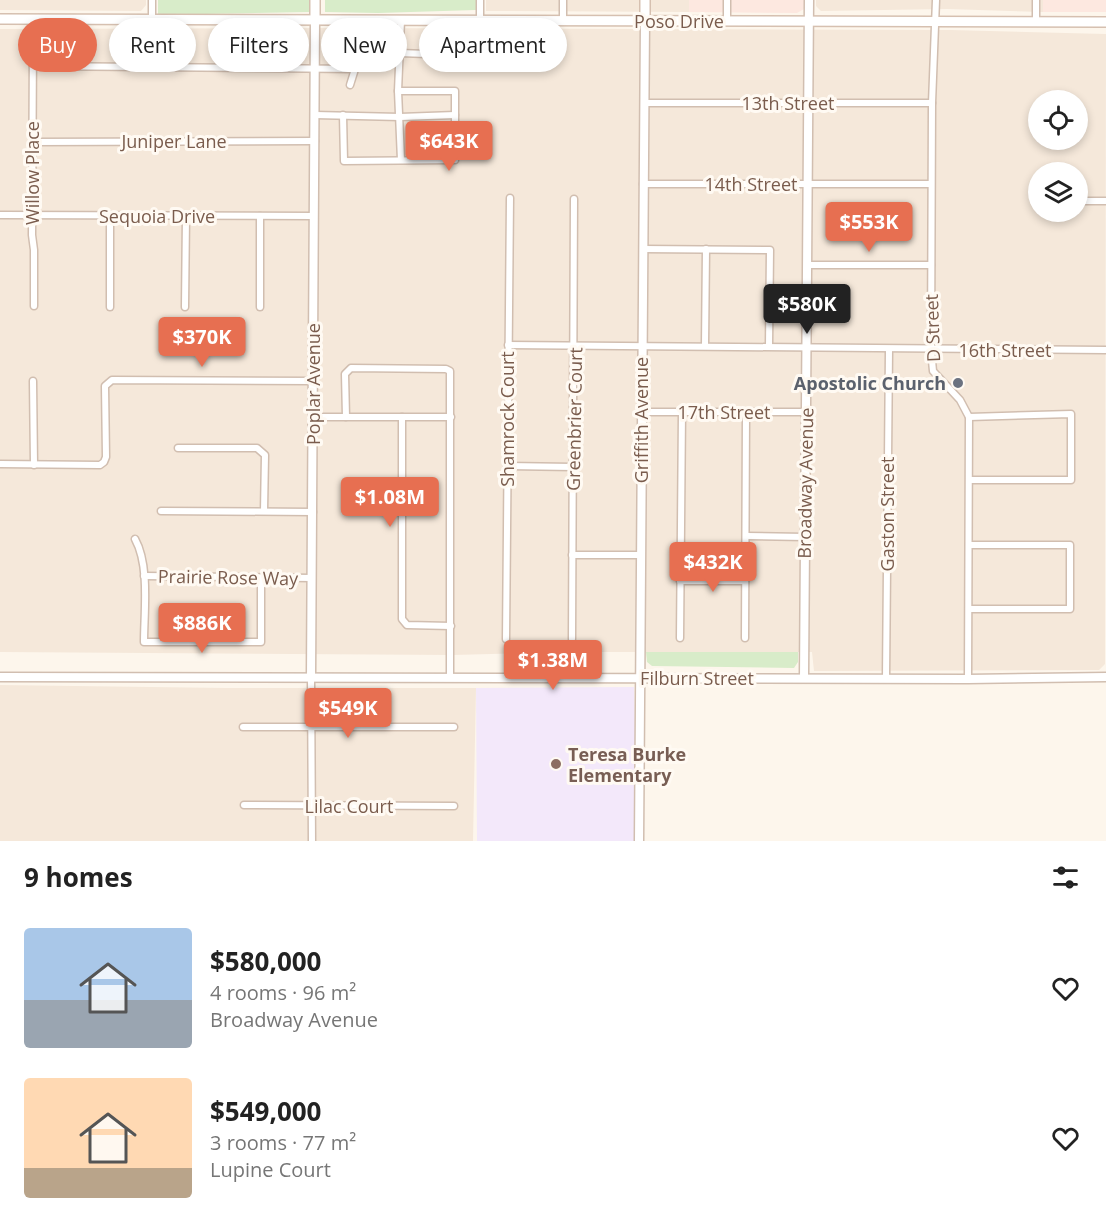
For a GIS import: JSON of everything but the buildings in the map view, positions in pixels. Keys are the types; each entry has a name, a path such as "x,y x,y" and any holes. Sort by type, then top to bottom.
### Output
{"main road":[{"name":"Poplar Avenue","path":"315,0 315,20"},
{"name":"Griffith Avenue","path":"645,0 645,21"},
{"name":"Poso Drive","path":"0,20 109,20"},
{"name":"Poso Drive","path":"196,20 321,20"},
{"name":"Poso Drive","path":"567,20 1106,22"}],"street":[{"path":"152,0 152,18"},
{"path":"480,0 480,18"},
{"path":"563,0 563,18"},
{"path":"727,0 727,21"},
{"name":"Broadway Avenue","path":"804,678 809,0"},
{"name":"D Street","path":"936,0 932,104 931,350 933,371 960,400 969,417"},
{"path":"1036,0 1036,22"},
{"name":"Poplar Avenue","path":"312,841 315,20"},
{"name":"Griffith Avenue","path":"639,841 645,21"},
{"path":"97,66 321,67"},
{"name":"Willow Place","path":"33,72 34,306"},
{"path":"350,85 354,72"},
{"path":"399,72 401,160"},
{"path":"343,115 344,161 455,160 455,91 398,91"},
{"name":"13th Street","path":"644,103 932,104"},
{"path":"315,115 455,116"},
{"name":"Juniper Lane","path":"33,142 315,141"},
{"name":"14th Street","path":"643,184 931,184"},
{"name":"Shamrock Court","path":"506,639 510,198"},
{"name":"Greenbrier Court","path":"572,639 574,199"},
{"path":"1088,201 1106,201"},
{"name":"Sequoia Drive","path":"0,215 314,216"},
{"path":"110,215 110,307"},
{"path":"185,307 186,216"},
{"path":"260,216 260,307"},
{"path":"643,249 770,250 769,346"},
{"path":"705,346 706,249"},
{"path":"807,265 931,265"},
{"name":"16th Street","path":"508,345 769,346 888,350 1106,350"},
{"name":"Gaston Street","path":"886,678 888,350"},
{"path":"346,417 345,374 351,368 446,369 450,371 450,677"},
{"path":"0,464 100,465 104,462 106,457 105,386 112,380 314,381"},
{"path":"33,381 34,465"},
{"name":"17th Street","path":"642,412 806,412"},
{"path":"680,638 682,412"},
{"path":"745,638 746,412"},
{"path":"968,679 969,417 1071,414 1071,480 970,480"},
{"path":"313,417 451,417"},
{"path":"402,417 402,619 407,625 451,626"},
{"path":"178,448 257,448 264,455 264,511"},
{"path":"507,466 573,467"},
{"path":"160,511 313,512"},
{"path":"746,536 805,537"},
{"path":"135,539 141,549 144,576 144,642 261,642 261,578"},
{"path":"969,545 1070,544 1070,609 969,609"},
{"path":"572,555 640,555"},
{"name":"Prairie Rose Way","path":"144,576 312,578"},
{"path":"680,581 745,581"},
{"name":"Filburn Street","path":"0,677 968,679 1106,677"},
{"path":"243,728 454,727"},
{"name":"Lilac Court","path":"244,805 454,806"}],"shaded area":[{"path":"0,0 146,0 146,5 141,11 0,10"},
{"path":"486,0 689,0 689,12 486,11"},
{"path":"689,0 804,0 804,9 797,13 689,12"},
{"path":"816,0 1043,0 1043,12 947,9 821,11 816,6"},
{"path":"1043,0 1106,0 1106,12 1043,12"},
{"path":"196,28 208,28 208,72 309,72 309,28 321,28 321,72 407,72 407,28 419,28 419,72 567,72 567,29 951,30 1106,34 1105,664 1099,670 814,671 812,652 564,652 453,655 0,652 0,29 18,29 18,72 97,72 97,29 109,29 109,72 196,72"},
{"path":"0,685 476,688 473,841 0,841"},
{"name":"Teresa Burke Elementary","path":"634,687 637,841 477,841 476,688"}],"green space":[{"path":"158,0 310,0 310,12 158,15"},
{"path":"325,0 476,0 476,10 325,12"},
{"path":"646,652 798,652 798,662 794,668 652,666 647,662"}],"place":[{"name":"Apostolic Church","path":"958,383"},
{"name":"Teresa Burke Elementary","path":"556,764"}]}
